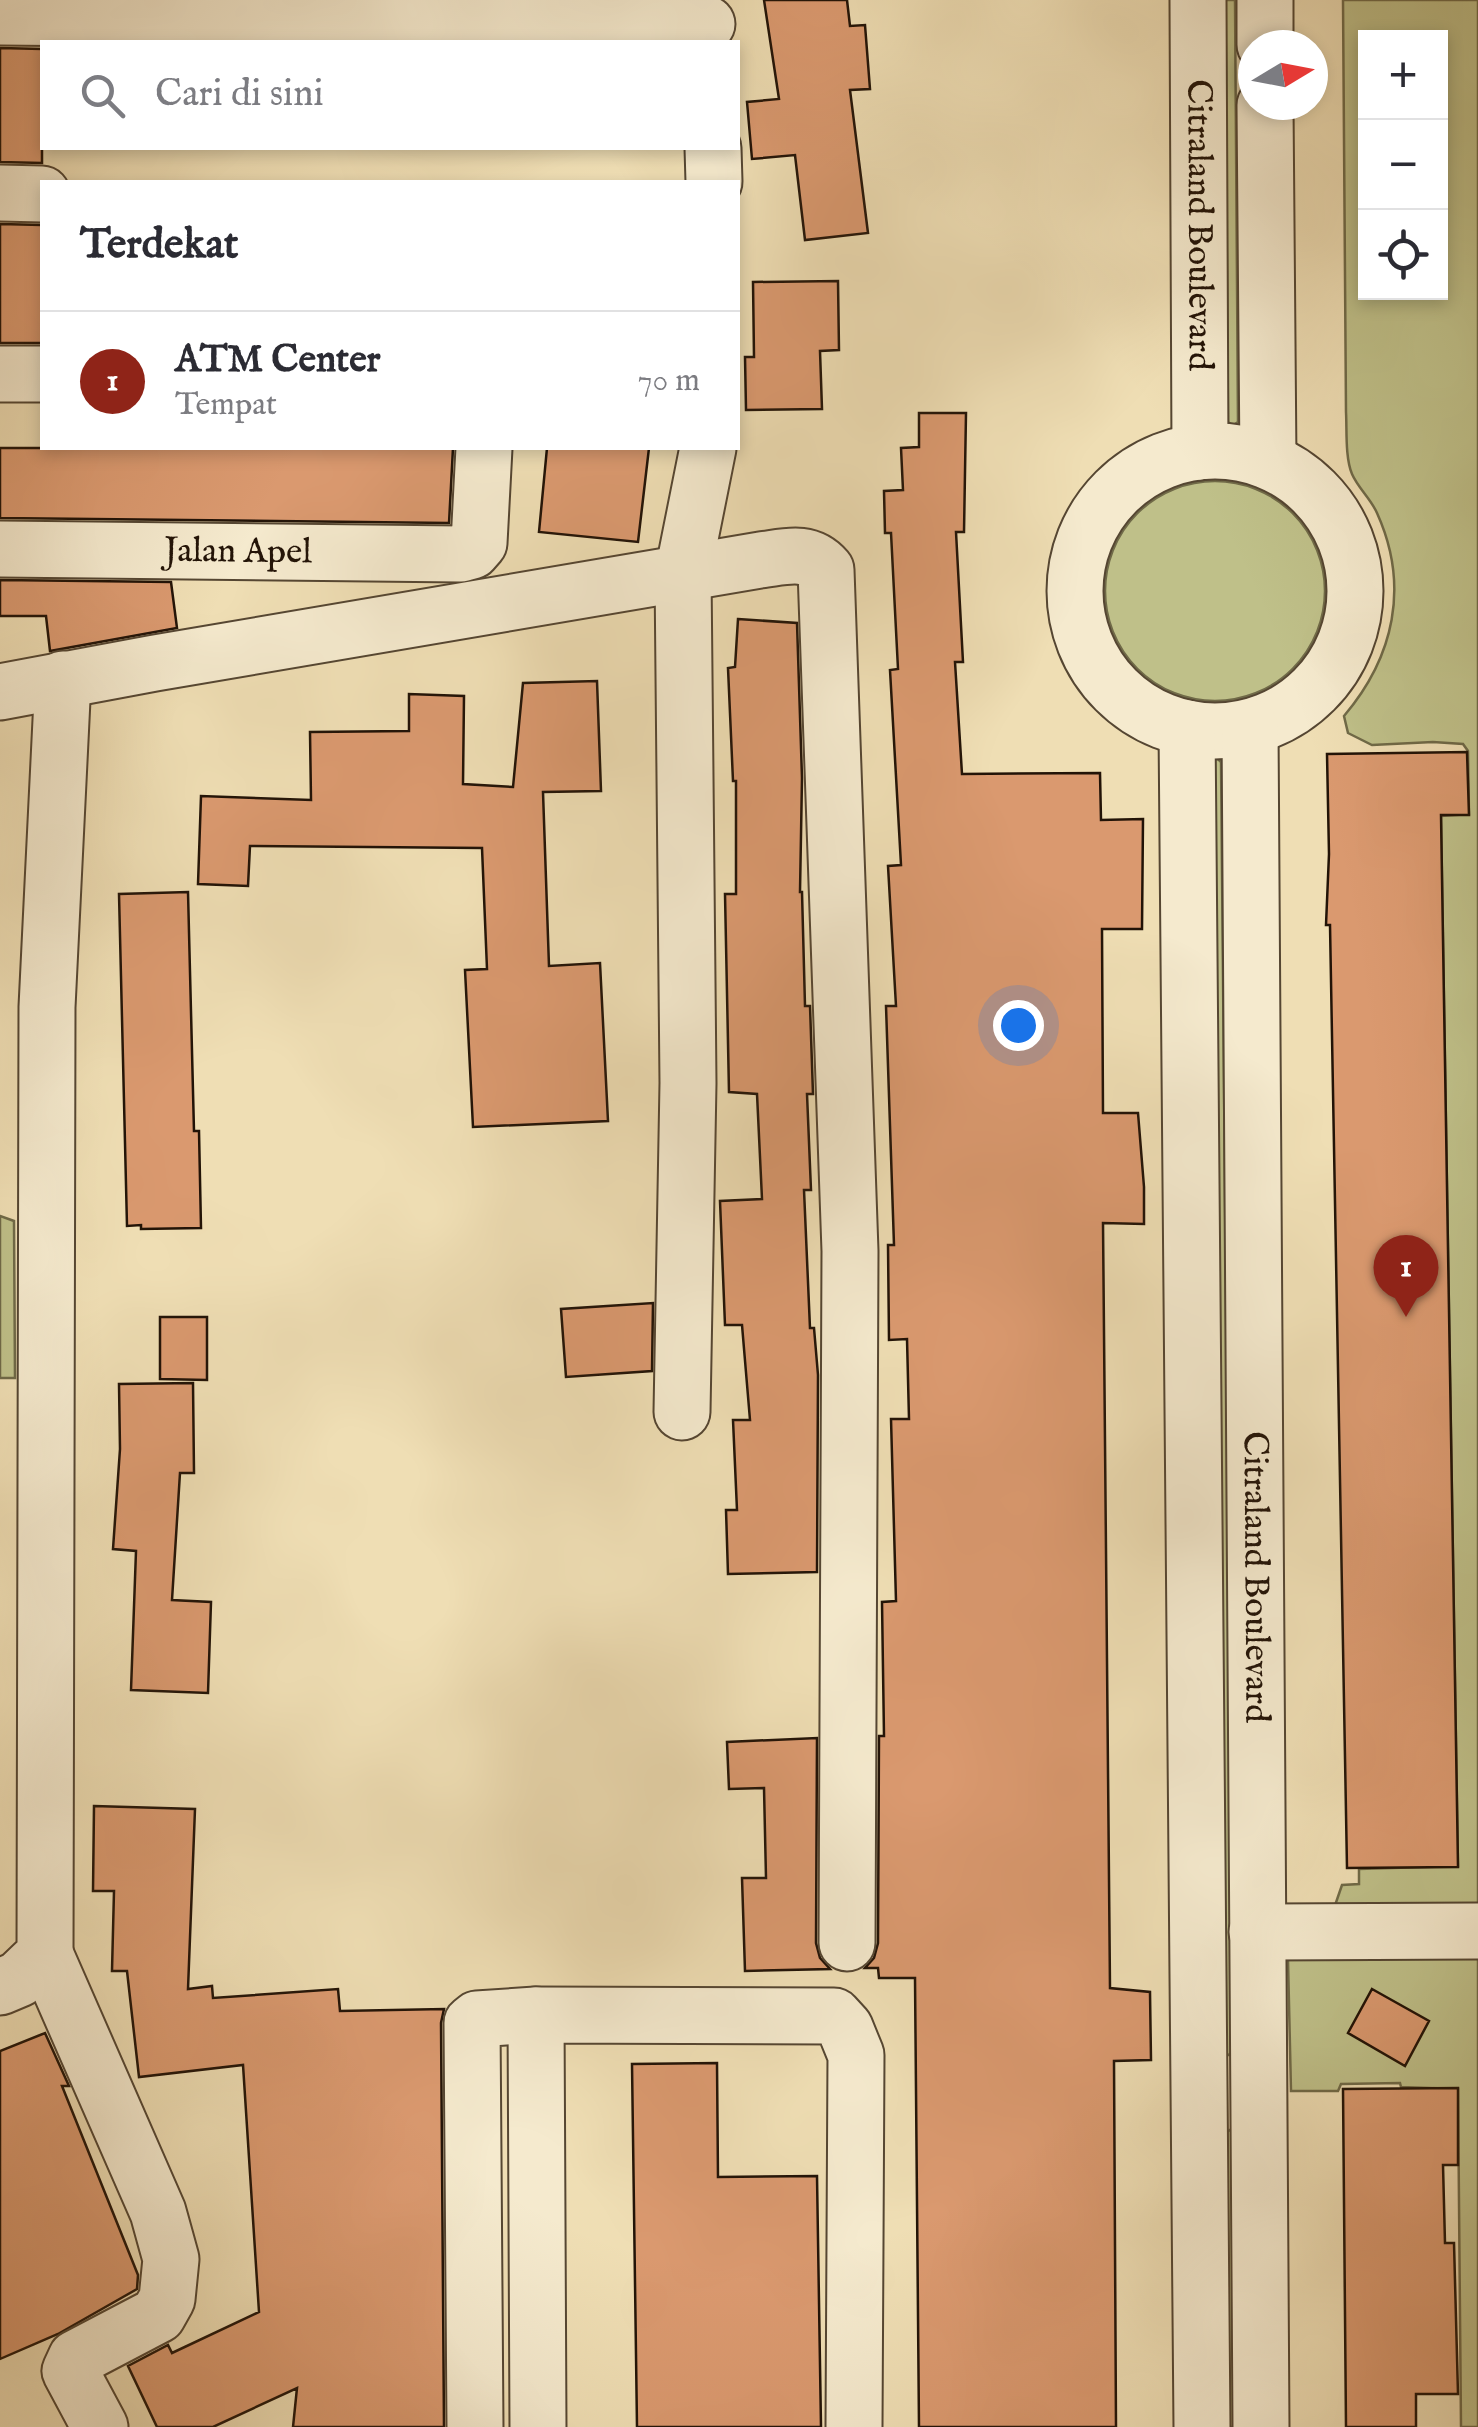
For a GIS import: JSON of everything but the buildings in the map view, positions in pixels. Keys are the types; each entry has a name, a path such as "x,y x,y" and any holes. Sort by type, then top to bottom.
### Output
{"street":[{"name":"Citraland Boulevard","path":"1198,0 1200,452"},
{"path":"1264,0 1265,30"},
{"path":"0,17 707,22"},
{"name":"Citraland Boulevard","path":"1265,120 1268,462"},
{"path":"713,150 714,180"},
{"path":"0,193 40,194"},
{"path":"0,374 40,374"},
{"name":"Jalan Apel","path":"0,549 461,554 472,551 479,543 484,450"},
{"path":"682,1412 688,1083 684,573 708,450"},
{"path":"1224,450 1268,462 1292,474 1320,498 1341,529 1352,564 1354,601 1348,637 1331,670 1307,697 1277,718 1250,727 1205,732 1170,725 1137,708 1110,684 1090,654 1078,618 1075,582 1082,545 1098,512 1122,485 1152,464 1200,452 1224,450"},
{"path":"0,692 800,555 818,560 826,570 850,1251 847,1944"},
{"path":"64,679 47,1008 46,1954 158,2212 171,2259 167,2300 158,2315 76,2358 70,2371 100,2427"},
{"name":"Citraland Boulevard","path":"1250,727 1261,2427"},
{"name":"Citraland Boulevard","path":"1187,728 1202,2427"},
{"path":"1257,1932 1478,1931"},
{"path":"0,1987 20,1979 46,1954"},
{"path":"475,2427 472,2023 477,2019 536,2015 811,2015 834,2016 845,2028 856,2055 854,2427"},
{"path":"536,2015 538,2427"},
{"path":"1199,2094 1258,2092"}],"green space":[{"path":"1225,0 1235,0 1238,422 1232,426 1228,422"},
{"path":"1343,0 1478,0 1478,1920 1331,1917 1342,1885 1359,1884 1359,1869 1458,1866 1441,816 1469,814 1468,751 1463,744 1433,742 1372,745 1348,733 1344,716 1375,670 1392,620 1394,594 1387,540 1374,508 1355,479 1347,452"},
{"path":"1215,481 1257,489 1293,513 1317,549 1325,591 1317,633 1293,669 1257,693 1215,701 1173,693 1137,669 1113,633 1105,591 1113,549 1137,513 1173,489"},
{"path":"1214,759 1221,762 1233,2051 1229,2055"},
{"path":"0,1216 14,1221 15,1378 0,1378"},
{"path":"1478,1938 1478,2427 1461,2427 1458,2089 1401,2087 1400,2083 1341,2084 1338,2091 1291,2091 1288,1960 1292,1954"},
{"path":"1232,2131 1237,2427 1228,2427"}],"place":[{"name":"ATM Center","path":"1406,1317"}]}
